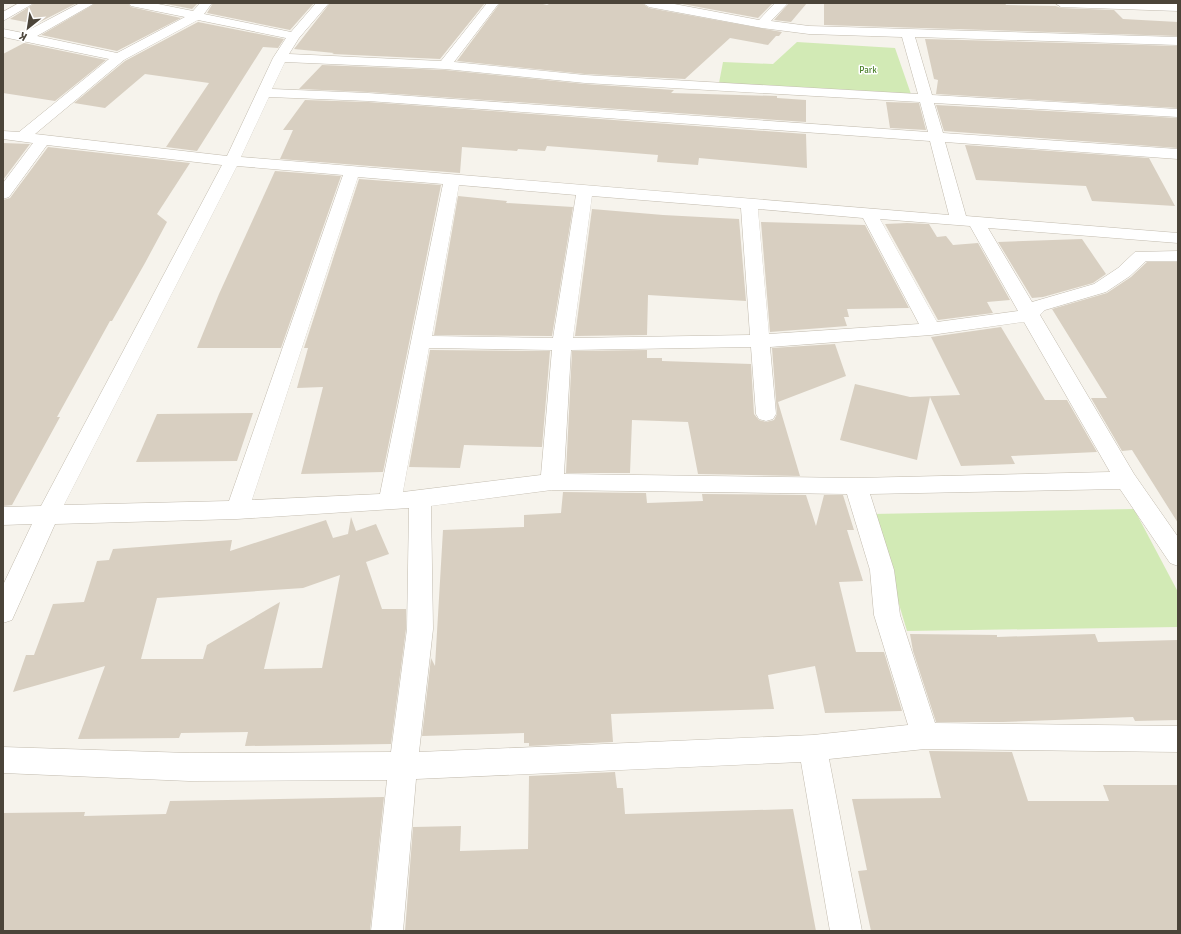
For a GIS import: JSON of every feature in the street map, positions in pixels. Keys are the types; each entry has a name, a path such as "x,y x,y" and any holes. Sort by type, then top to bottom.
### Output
{"street":[{"path":"3,17 25,3"},
{"path":"24,38 89,3"},
{"path":"135,3 294,36"},
{"path":"22,137 119,57 196,16 206,3"},
{"path":"3,612 47,516 232,161 280,58 294,36 323,3"},
{"path":"445,65 493,3"},
{"path":"649,3 762,24 809,30 1178,41"},
{"path":"762,24 782,3"},
{"path":"1048,3 1058,9 1178,6"},
{"path":"1162,3 1178,6"},
{"path":"1063,26 1070,37"},
{"path":"3,33 119,57"},
{"path":"907,33 927,98 935,136 968,222 1029,315 1126,480 1178,556"},
{"path":"280,58 445,65 585,79 1178,113"},
{"path":"263,93 368,97 1178,154"},
{"path":"3,135 232,161 585,192 1178,238"},
{"path":"3,194 43,140"},
{"path":"237,510 352,171"},
{"path":"390,502 452,180"},
{"path":"552,482 562,344 585,192"},
{"path":"749,204 766,414"},
{"path":"869,214 930,329"},
{"path":"422,342 562,344 760,341 930,329 1029,315 1038,306 1100,288 1124,272 1141,256 1178,256"},
{"path":"3,516 237,510 390,502 552,482 856,486 1126,480"},
{"path":"856,486 882,570 887,616 925,736"},
{"path":"387,931 403,766 420,629 420,498"},
{"path":"3,760 189,767 403,766 812,748 925,736 1178,739"},
{"path":"812,748 846,931"}],"green space":[{"name":"Park","path":"797,42 895,48 912,97 719,83 723,62 773,64"},
{"path":"1134,509 1178,592 1178,627 907,631 872,514"}],"building":[{"path":"35,3 77,3 36,24 10,19"},
{"path":"96,3 128,3 131,7 181,18 117,51 41,35"},
{"path":"161,3 198,3 192,9"},
{"path":"213,3 314,3 290,30 207,13"},
{"path":"330,3 485,3 440,59 332,54 334,53 294,49"},
{"path":"500,3 539,3 547,5 551,3 642,3 649,8 782,32 768,45 730,38 685,79 585,74 457,61"},
{"path":"677,3 773,3 758,18"},
{"path":"789,3 807,3 791,22 774,20"},
{"path":"824,3 1005,3 1006,5 1056,6 1061,8 1114,10 1123,19 1178,22 1178,36 824,25"},
{"path":"198,22 284,39 278,48 263,47 197,151 166,147 209,83 145,74 105,108 74,103 125,61"},
{"path":"925,39 1178,46 1178,108 936,94 938,80 934,79"},
{"path":"24,43 106,60 55,101 3,93 3,54"},
{"path":"322,65 445,70 585,84 674,90 671,93 777,96 777,98 806,100 806,122 368,92 299,89"},
{"path":"305,100 368,102 806,134 807,168 699,158 698,165 657,162 658,155 547,146 545,151 518,149 517,151 462,147 460,173 280,159 293,130 283,130"},
{"path":"886,102 919,103 926,130 890,128"},
{"path":"936,105 1178,118 1178,148 944,131"},
{"path":"3,143 30,144 3,180"},
{"path":"965,145 1149,158 1175,206 1092,201 1086,186 976,180"},
{"path":"48,147 190,163 157,214 167,222 145,263 112,321 110,321 57,417 60,417 12,505 3,506 3,200 10,198"},
{"path":"275,171 341,176 281,348 197,348 219,294"},
{"path":"359,179 441,185 383,472 301,474 323,387 297,388 308,348 304,348"},
{"path":"458,196 507,201 506,203 573,207 552,336 434,335"},
{"path":"592,209 739,219 746,301 648,295 647,335 575,336"},
{"path":"761,222 865,225 909,308 847,309 849,317 844,317 847,326 770,332"},
{"path":"885,224 929,224 937,237 946,236 953,245 978,243 1010,300 987,302 993,313 938,320"},
{"path":"1082,239 1106,274 1093,283 1043,297 1032,298 998,242"},
{"path":"1147,262 1178,262 1178,523 1132,450 1122,451 1091,398 1107,398 1052,309 1107,293 1131,277"},
{"path":"1001,327 1045,400 1067,400 1097,452 1011,456 1015,464 961,466 930,397 917,460 840,440 855,384 910,397 960,395 931,337"},
{"path":"835,344 846,376 778,402 800,476 698,474 688,422 632,420 630,473 566,473 572,351 647,350 647,358 662,358 662,361 751,364 754,414 759,420 766,422 774,420 777,414 772,348"},
{"path":"430,350 550,351 542,447 464,445 460,468 409,467"},
{"path":"253,413 237,461 136,462 157,414"},
{"path":"563,492 646,493 647,503 703,501 702,494 806,495 816,526 824,495 843,495 854,530 847,530 863,581 839,582 856,652 884,652 902,711 825,713 815,666 768,675 774,709 611,714 613,742 529,746 529,743 524,743 524,733 422,736 431,658 435,666 443,530 524,527 524,515 561,513"},
{"path":"351,517 356,531 376,524 389,554 366,562 382,609 406,609 406,629 391,744 245,746 248,732 181,733 179,738 78,739 105,666 13,692 26,655 34,655 53,604 84,602 97,561 109,560 113,549 232,540 230,551 326,520 333,538 348,534","holes":["340,575 322,668 264,669 280,602 207,645 203,659 141,659 157,598 303,588"]},
{"path":"910,634 997,635 997,637 1095,634 1098,642 1178,640 1178,720 1135,721 1133,717 1003,722 936,722 913,651"},
{"path":"929,751 1012,752 1028,801 1109,801 1103,785 1178,785 1178,931 871,931 858,871 867,870 852,799 941,798"},
{"path":"615,772 617,788 623,788 625,814 793,809 816,931 405,931 413,827 461,826 460,851 528,849 529,776"},
{"path":"384,797 370,931 3,931 3,813 85,812 84,816 166,814 170,801"}]}
